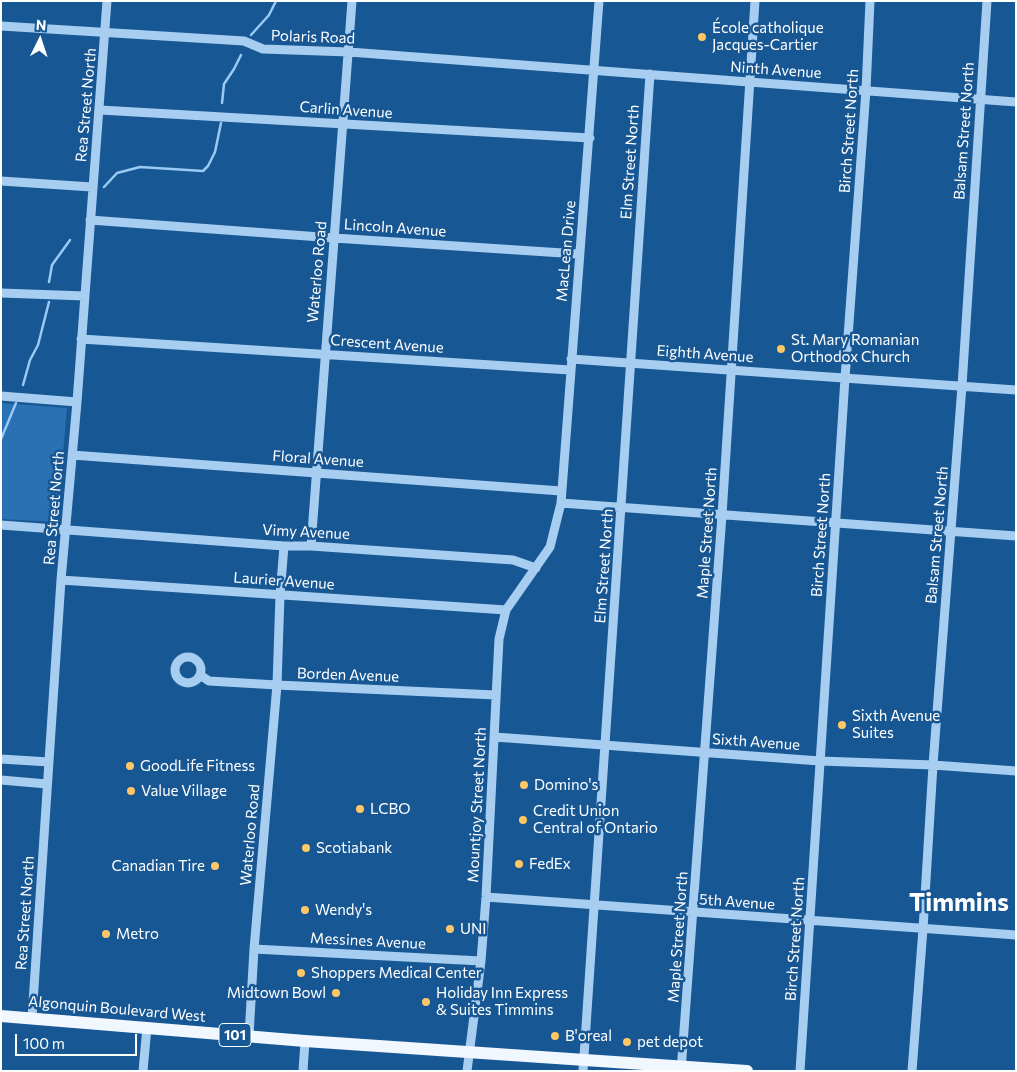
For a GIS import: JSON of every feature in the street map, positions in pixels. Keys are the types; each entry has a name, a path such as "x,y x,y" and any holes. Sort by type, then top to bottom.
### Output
{"main road":[{"name":"Algonquin Boulevard West","path":"1,1016 305,1041 469,1052"},
{"name":"101","path":"469,1052 584,1065 747,1071"}],"street":[{"name":"Rea Street North","path":"32,1018 61,580 77,402 107,1"},
{"name":"Waterloo Road","path":"311,546 324,353 344,124 352,1"},
{"name":"MacLean Drive","path":"561,503 578,254 590,138 599,1"},
{"name":"Maple Street North","path":"682,1068 722,515 755,1"},
{"name":"Birch Street North","path":"800,1071 845,378 866,90 870,1"},
{"name":"Balsam Street North","path":"912,1071 962,386 987,1"},
{"name":"Polaris Road","path":"1,26 244,41 263,49 349,52 594,70"},
{"name":"Ninth Avenue","path":"594,70 1016,102"},
{"name":"Elm Street North","path":"584,1065 650,74"},
{"name":"Carlin Avenue","path":"100,110 590,138"},
{"path":"1,182 92,187"},
{"name":"Lincoln Avenue","path":"90,220 578,254"},
{"path":"1,293 85,296"},
{"name":"Crescent Avenue","path":"81,339 570,370"},
{"name":"Eighth Avenue","path":"572,359 1016,390"},
{"path":"6,396 77,402"},
{"name":"Floral Avenue","path":"72,455 561,491"},
{"path":"536,568 550,547 561,503 1016,536"},
{"name":"Vimy Avenue","path":"1,525 284,546 311,546 513,560 536,568"},
{"name":"Waterloo Road","path":"249,1036 254,949 276,685 284,546"},
{"name":"Mountjoy Street North","path":"467,1071 481,961 486,897 499,639 506,610 536,568"},
{"name":"Laurier Avenue","path":"61,580 506,610"},
{"name":"Borden Avenue","path":"200,675 209,681 496,695"},
{"name":"Sixth Avenue","path":"495,737 820,761 933,765 1016,771"},
{"path":"1,759 49,762"},
{"path":"1,780 47,784"},
{"name":"5th Avenue","path":"486,897 1016,935"},
{"name":"Messines Avenue","path":"254,949 481,961"},
{"path":"143,1071 147,1027"},
{"path":"303,1071 305,1041"}],"shaded area":[{"path":"1,403 67,408 57,522 1,519"}],"waterway":[{"path":"251,35 269,15 276,1"},
{"path":"222,103 224,84 241,55"},
{"path":"104,187 117,173 140,167 203,171 208,166 215,152 221,123"},
{"path":"49,282 52,265 70,240"},
{"path":"23,385 30,360 38,345 49,302"},
{"path":"1,439 16,403"}],"place":[{"name":"École catholique Jacques-Cartier","path":"702,37"},
{"name":"St. Mary Romanian Orthodox Church","path":"781,349"},
{"name":"Sixth Avenue Suites","path":"842,725"},
{"name":"GoodLife Fitness","path":"130,766"},
{"name":"Domino's","path":"524,785"},
{"name":"Value Village","path":"131,791"},
{"name":"LCBO","path":"360,809"},
{"name":"Credit Union Central of Ontario","path":"523,820"},
{"name":"Scotiabank","path":"306,848"},
{"name":"FedEx","path":"519,864"},
{"name":"Canadian Tire","path":"215,866"},
{"name":"Wendy's","path":"305,910"},
{"name":"UNI","path":"450,929"},
{"name":"Metro","path":"106,934"},
{"name":"Shoppers Medical Center","path":"301,973"},
{"name":"Midtown Bowl","path":"336,993"},
{"name":"Holiday Inn Express & Suites Timmins","path":"426,1002"},
{"name":"B'oreal","path":"555,1036"},
{"name":"pet depot","path":"627,1042"}],"district":[{"name":"Timmins","path":"959,903"}]}
